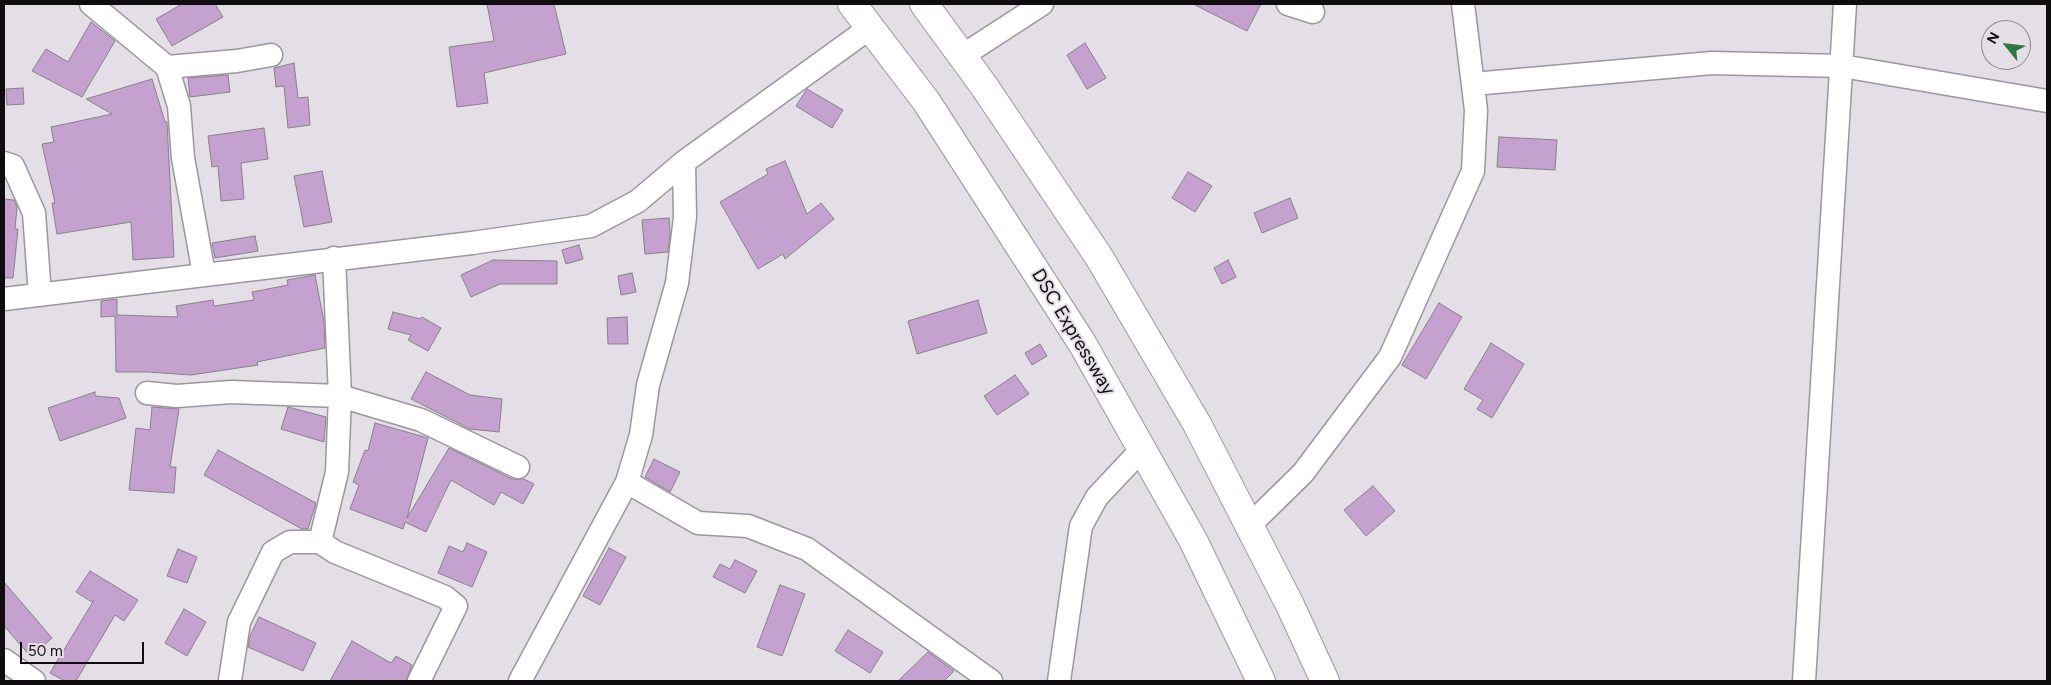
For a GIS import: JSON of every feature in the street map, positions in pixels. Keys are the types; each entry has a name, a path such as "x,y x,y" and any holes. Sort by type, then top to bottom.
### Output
{"main road":[{"name":"DSC Expressway","path":"852,4 926,102 1082,343 1193,540 1261,681"},
{"path":"924,4 962,56 1099,257 1196,424 1290,605 1325,681"}],"street":[{"path":"91,4 168,67 180,106 183,158 204,274"},
{"path":"962,56 1042,4"},
{"path":"1288,4 1313,12"},
{"path":"1249,526 1303,473 1390,357 1472,171 1476,110 1463,4"},
{"path":"1804,681 1845,4"},
{"path":"4,299 334,258 472,243 591,226 638,200 684,162 871,27"},
{"path":"168,67 237,61 271,55"},
{"path":"1473,84 1712,63 1842,66 2047,102"},
{"path":"520,681 627,482 641,435 648,385 677,283 685,217 684,162"},
{"path":"4,163 13,166 34,213 40,295"},
{"path":"320,542 337,472 340,396 334,258"},
{"path":"147,393 177,396 231,392 340,396 421,420 518,468"},
{"path":"1059,681 1081,526 1096,498 1142,449"},
{"path":"627,482 698,523 748,526 807,549 991,681"},
{"path":"230,680 239,622 273,552 290,542 320,542 335,552 445,596 456,606 419,681"},
{"path":"4,660 34,681"}],"building":[{"path":"182,4 215,4 223,17 172,46 156,19"},
{"path":"487,4 554,4 566,54 484,73 488,103 457,107 449,47 494,41"},
{"path":"1193,4 1261,4 1247,31"},
{"path":"91,22 115,41 82,97 32,71 46,49 68,62"},
{"path":"1085,43 1106,78 1087,89 1067,55"},
{"path":"294,63 298,98 308,97 310,125 288,128 284,86 276,87 274,68"},
{"path":"228,75 230,92 190,97 188,78"},
{"path":"152,79 165,122 167,122 174,257 133,260 131,222 57,234 52,203 55,203 42,144 54,142 51,127 112,114 86,99"},
{"path":"23,88 24,104 7,105 6,89"},
{"path":"807,89 843,110 832,128 796,106"},
{"path":"264,128 268,159 241,163 244,199 221,201 218,166 212,167 208,136"},
{"path":"1499,137 1557,140 1555,170 1497,167"},
{"path":"785,161 807,214 821,203 834,219 785,259 783,254 758,269 720,202 768,174 766,169"},
{"path":"322,171 332,222 304,227 294,176"},
{"path":"1188,172 1212,186 1195,212 1172,198"},
{"path":"1290,198 1298,218 1262,233 1254,213"},
{"path":"4,199 14,200 17,207 15,229 18,229 13,278 4,278"},
{"path":"669,218 668,252 645,254 642,220"},
{"path":"255,236 258,251 215,258 212,243"},
{"path":"579,245 583,259 566,264 562,250"},
{"path":"493,260 557,261 557,284 500,284 471,297 461,275"},
{"path":"1228,260 1236,277 1222,284 1214,268"},
{"path":"632,273 636,292 621,295 618,276"},
{"path":"315,275 324,322 325,348 257,362 258,365 191,375 116,372 115,316 101,317 101,301 117,299 117,315 178,317 176,306 213,300 214,306 254,300 252,292 288,285 287,280"},
{"path":"978,300 987,333 917,354 908,321"},
{"path":"1439,303 1462,317 1426,379 1402,365"},
{"path":"393,312 420,319 422,317 441,328 428,351 408,340 411,335 388,329"},
{"path":"627,317 628,344 608,344 607,318"},
{"path":"1491,343 1524,364 1492,418 1477,409 1483,400 1464,389"},
{"path":"1040,344 1047,356 1032,365 1025,353"},
{"path":"426,372 470,395 502,399 499,432 470,429 411,399"},
{"path":"1015,375 1029,394 997,415 984,396"},
{"path":"95,392 95,396 119,398 126,418 60,441 48,408"},
{"path":"152,407 179,409 170,467 176,467 174,493 129,490 136,428 150,430"},
{"path":"288,407 326,417 324,442 281,429"},
{"path":"375,423 428,438 407,518 449,448 512,479 524,479 534,484 523,504 501,492 494,505 451,480 426,532 405,522 403,529 350,509 359,485 353,482 365,450 368,451"},
{"path":"218,450 316,503 308,529 302,529 204,475"},
{"path":"654,459 680,472 670,492 645,477"},
{"path":"1373,486 1395,511 1366,536 1344,510"},
{"path":"467,543 487,552 472,587 438,573 449,546 463,552"},
{"path":"609,548 626,557 600,605 583,596"},
{"path":"178,549 197,557 187,583 167,576"},
{"path":"735,560 757,571 745,593 713,577 720,564 730,569"},
{"path":"90,571 138,600 124,621 115,615 76,681 65,681 50,673 94,600 92,602 76,592"},
{"path":"4,582 52,638 31,657 4,626"},
{"path":"780,585 805,594 782,656 757,647"},
{"path":"184,609 206,622 187,656 165,643"},
{"path":"259,617 316,643 303,671 248,647 250,636"},
{"path":"848,630 883,652 870,673 835,651"},
{"path":"352,641 391,663 396,656 412,665 406,681 330,681"},
{"path":"928,652 954,671 944,681 898,681"}]}
